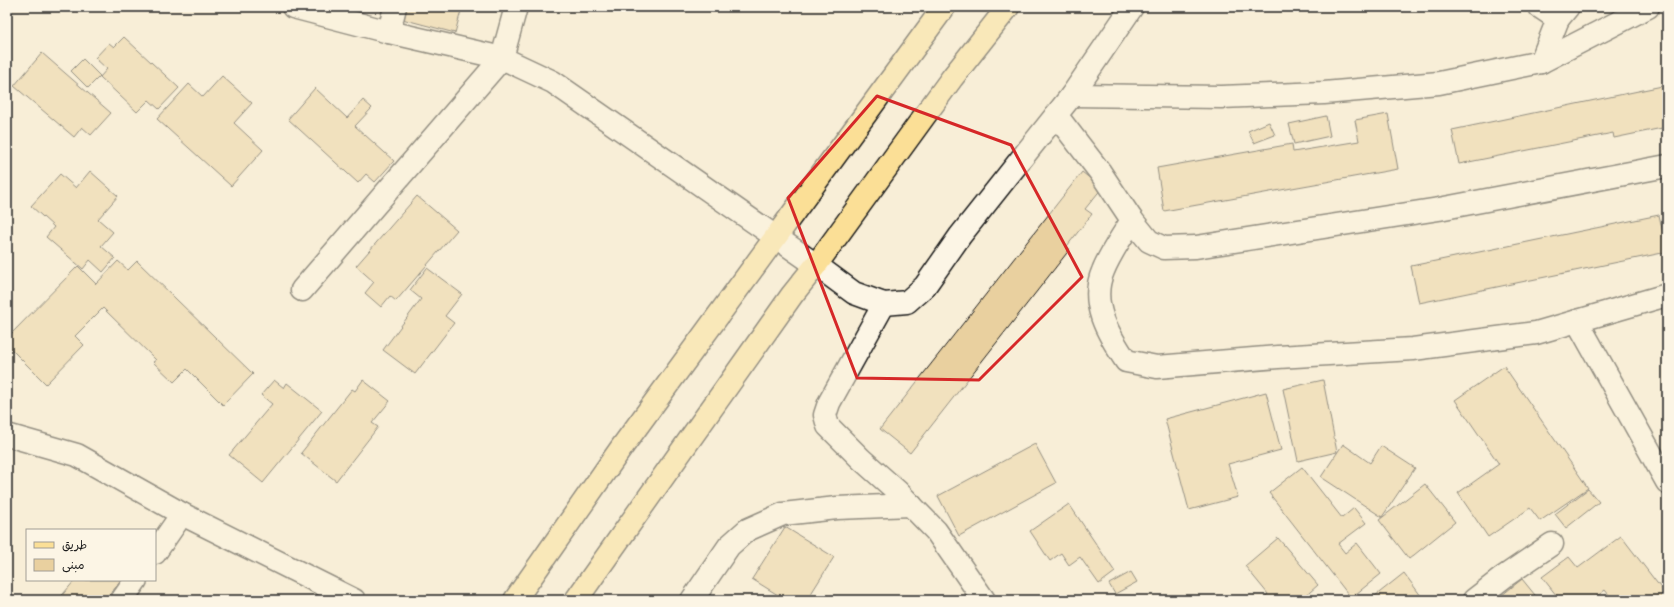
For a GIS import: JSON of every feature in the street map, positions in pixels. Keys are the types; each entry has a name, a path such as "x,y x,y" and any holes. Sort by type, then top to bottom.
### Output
{"main road":[{"path":"515,600 622,447 944,7"},
{"path":"576,600 787,302 816,265 952,78 1008,7"}],"street":[{"path":"293,7 389,32 502,58 553,82 854,293 884,304 907,302 925,286 960,236 1072,95 1132,7"},
{"path":"389,32 395,7"},
{"path":"302,290 502,58 516,7"},
{"path":"1540,7 1563,13 1541,62"},
{"path":"1072,95 1221,97 1324,93 1439,83 1541,62 1648,7"},
{"path":"1056,115 1100,172 1132,220 1149,241 1164,248 1196,247 1439,209 1667,166"},
{"path":"1132,220 1102,271 1097,294 1100,314 1111,340 1126,361 1141,365 1157,367 1278,357 1413,349 1536,333 1667,295"},
{"path":"884,304 829,404 825,415 828,426 912,505 936,531 984,600"},
{"path":"1576,321 1667,482"},
{"path":"7,435 77,455 182,514 354,600"},
{"path":"692,600 729,546 747,530 783,514 837,508 912,505"},
{"path":"156,552 182,514"},
{"path":"1474,600 1505,576 1552,544"},
{"path":"122,600 135,581"}],"highlighted area":[{"path":"877,96 1011,145 1082,277 979,380 857,378 788,198"}],"building":[{"path":"389,7 462,7 455,33 387,15"},
{"path":"124,37 179,88 159,109 149,100 137,112 100,77 107,69 95,58 109,43 114,47"},
{"path":"42,53 111,113 91,135 82,127 74,137 14,86"},
{"path":"83,59 100,76 88,88 71,71"},
{"path":"222,76 252,103 234,123 263,150 231,186 157,119 189,84 203,97"},
{"path":"1667,85 1667,127 1614,138 1613,133 1459,164 1452,130"},
{"path":"315,88 347,118 363,100 372,108 355,126 394,161 375,182 366,174 358,183 288,119"},
{"path":"1388,114 1398,169 1164,211 1157,168 1292,144 1293,152 1359,141 1355,120"},
{"path":"1326,116 1330,136 1294,144 1289,124"},
{"path":"1269,122 1275,135 1254,143 1248,131"},
{"path":"90,171 118,196 98,219 113,232 101,246 115,258 103,272 90,260 83,269 46,237 54,227 31,206 60,174 76,188"},
{"path":"1082,172 1102,188 1085,209 1092,214 1067,246 1070,249 910,453 880,429"},
{"path":"417,196 457,230 396,301 390,296 381,307 365,293 374,282 356,266"},
{"path":"1659,215 1667,252 1419,303 1411,266"},
{"path":"118,261 128,270 137,261 253,374 223,405 187,369 174,382 153,362 156,360 103,308 75,336 84,345 46,384 7,345 7,338 78,266 96,284"},
{"path":"427,268 462,294 445,316 454,323 415,374 383,350 421,299 410,290"},
{"path":"1504,366 1588,488 1540,521 1530,508 1488,537 1458,493 1499,464 1455,400"},
{"path":"274,380 284,388 287,383 322,411 263,483 229,455 272,404 261,395"},
{"path":"363,380 390,401 372,423 378,427 336,481 301,453 352,389 355,391"},
{"path":"1323,380 1337,452 1298,461 1283,389"},
{"path":"1266,392 1281,450 1228,464 1238,497 1189,510 1165,419"},
{"path":"1035,444 1056,483 959,536 938,496"},
{"path":"1343,444 1370,463 1381,446 1415,468 1382,517 1321,477"},
{"path":"1302,467 1342,518 1354,508 1366,523 1338,544 1345,553 1357,543 1381,574 1351,598 1269,493"},
{"path":"1425,484 1455,522 1409,559 1379,520"},
{"path":"1588,489 1599,502 1566,528 1555,514"},
{"path":"1069,504 1115,572 1099,584 1080,557 1069,565 1061,553 1050,561 1030,531"},
{"path":"785,527 834,557 807,600 786,600 752,579"},
{"path":"1621,536 1667,596 1667,600 1613,600 1605,590 1592,600 1560,600 1542,577 1569,557 1578,568"},
{"path":"1278,538 1318,585 1301,600 1261,600 1268,594 1245,566"},
{"path":"1131,572 1137,582 1115,594 1109,584"},
{"path":"1404,573 1424,600 1370,600"},
{"path":"1522,579 1539,600 1496,600"},
{"path":"74,581 121,581 105,600 58,600"}]}
